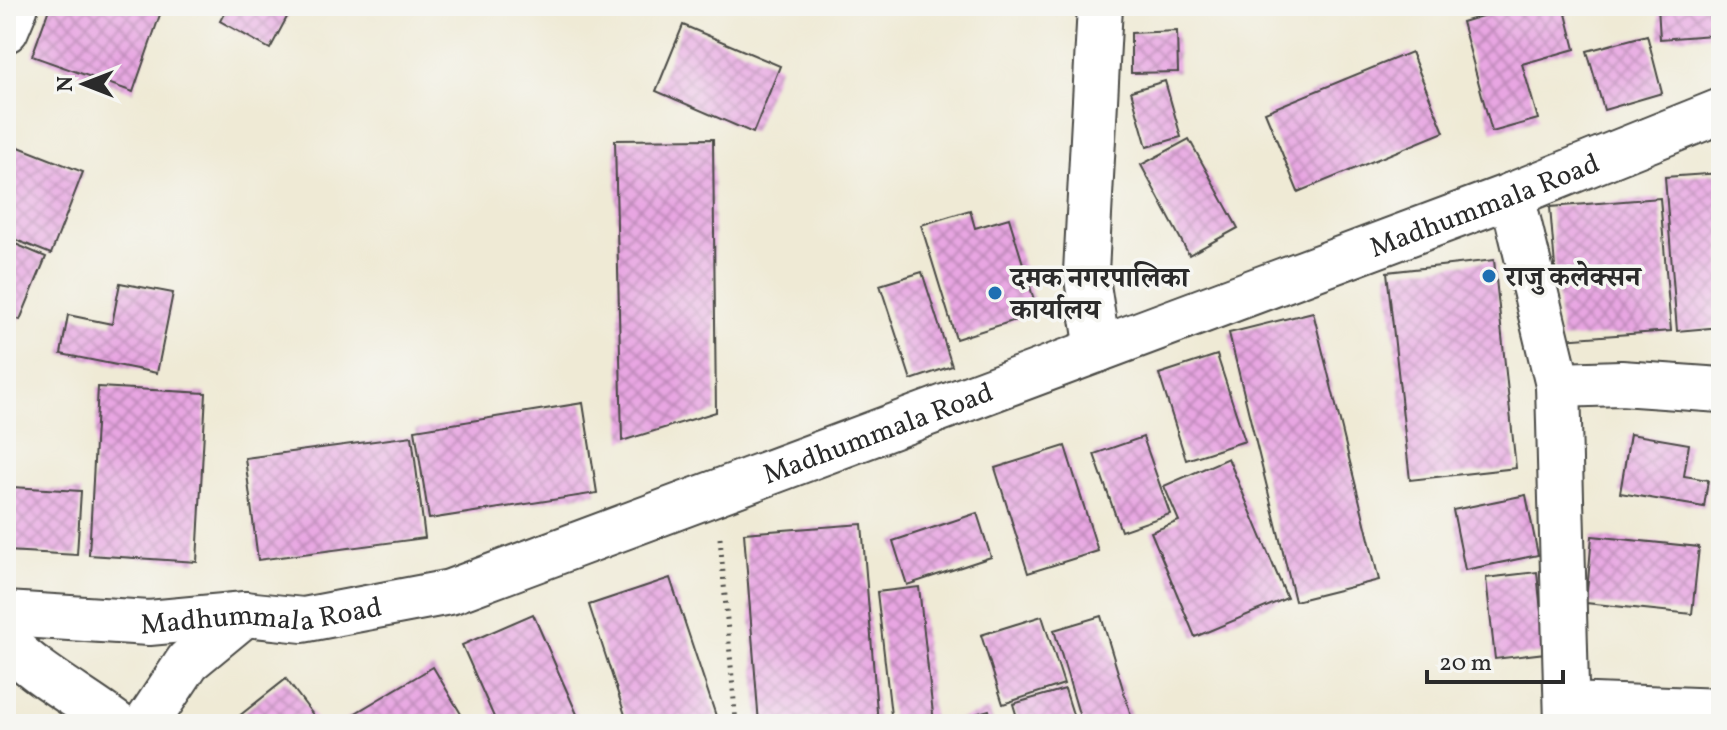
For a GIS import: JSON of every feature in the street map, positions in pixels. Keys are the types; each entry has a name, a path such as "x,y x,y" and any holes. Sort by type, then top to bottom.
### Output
{"street":[{"path":"6,30 16,6"},
{"path":"1098,350 1086,272 1100,6"},
{"name":"Madhummala Road","path":"6,614 149,623 245,614 303,620 450,592 1512,195 1721,111"},
{"path":"1512,195 1558,385 1567,715 1721,711"},
{"path":"1558,385 1621,383 1721,390"},
{"path":"146,724 188,661 245,614"},
{"path":"6,643 33,670 77,695 116,724"}],"path":[{"path":"716,493 736,724"}],"building":[{"path":"50,6 163,6 133,92 32,56"},
{"path":"228,6 293,6 270,49 220,21"},
{"path":"1516,6 1564,6 1575,49 1522,64 1538,119 1492,132 1462,22"},
{"path":"1658,6 1710,6 1712,35 1660,39"},
{"path":"683,25 780,66 753,133 656,91"},
{"path":"1177,31 1178,72 1131,73 1131,33"},
{"path":"1647,35 1662,93 1604,110 1587,51"},
{"path":"1411,52 1444,132 1298,192 1265,112"},
{"path":"1165,81 1181,137 1147,147 1131,91"},
{"path":"713,139 716,412 622,441 615,140"},
{"path":"1189,139 1238,228 1189,255 1141,165"},
{"path":"6,142 83,172 51,254 6,236"},
{"path":"1721,173 1721,327 1677,331 1665,177"},
{"path":"1660,198 1671,331 1561,339 1550,207"},
{"path":"970,210 975,228 1009,218 1038,313 956,339 921,225"},
{"path":"6,240 46,257 20,320 6,314"},
{"path":"1494,260 1516,468 1410,480 1387,272"},
{"path":"922,272 952,366 911,380 880,285"},
{"path":"120,283 173,293 157,373 61,354 68,315 112,324"},
{"path":"1313,312 1379,580 1295,601 1229,333"},
{"path":"1217,355 1245,441 1186,460 1159,374"},
{"path":"98,387 206,393 197,562 89,555"},
{"path":"583,403 597,493 429,519 415,430"},
{"path":"1630,434 1689,444 1684,476 1708,480 1704,507 1620,493"},
{"path":"412,436 425,538 258,560 245,458"},
{"path":"1143,437 1170,514 1121,531 1094,454"},
{"path":"1065,446 1098,551 1028,573 995,468"},
{"path":"1228,458 1287,598 1195,637 1151,532 1179,521 1164,486"},
{"path":"11,487 81,491 77,555 7,551"},
{"path":"1526,495 1538,555 1465,570 1453,510"},
{"path":"977,513 991,557 907,585 893,541"},
{"path":"862,524 878,724 759,724 744,533"},
{"path":"1592,536 1699,547 1692,614 1586,603"},
{"path":"1537,572 1545,653 1495,659 1486,578"},
{"path":"670,578 717,719 702,724 628,724 589,605"},
{"path":"919,587 934,723 892,724 877,592"},
{"path":"533,614 580,721 573,724 525,724 523,720 497,724 462,645"},
{"path":"1042,616 1064,684 1003,704 981,635"},
{"path":"1101,616 1132,719 1115,724 1082,724 1054,630"},
{"path":"433,667 467,724 337,724"},
{"path":"286,679 320,724 229,724"},
{"path":"1065,689 1076,724 1019,724 1013,704"},
{"path":"989,710 994,724 945,724 945,723"}],"place":[{"name":"राजु कलेक्सन","path":"1489,276"},
{"name":"दमक नगरपालिका कार्यालय","path":"995,293"}]}
